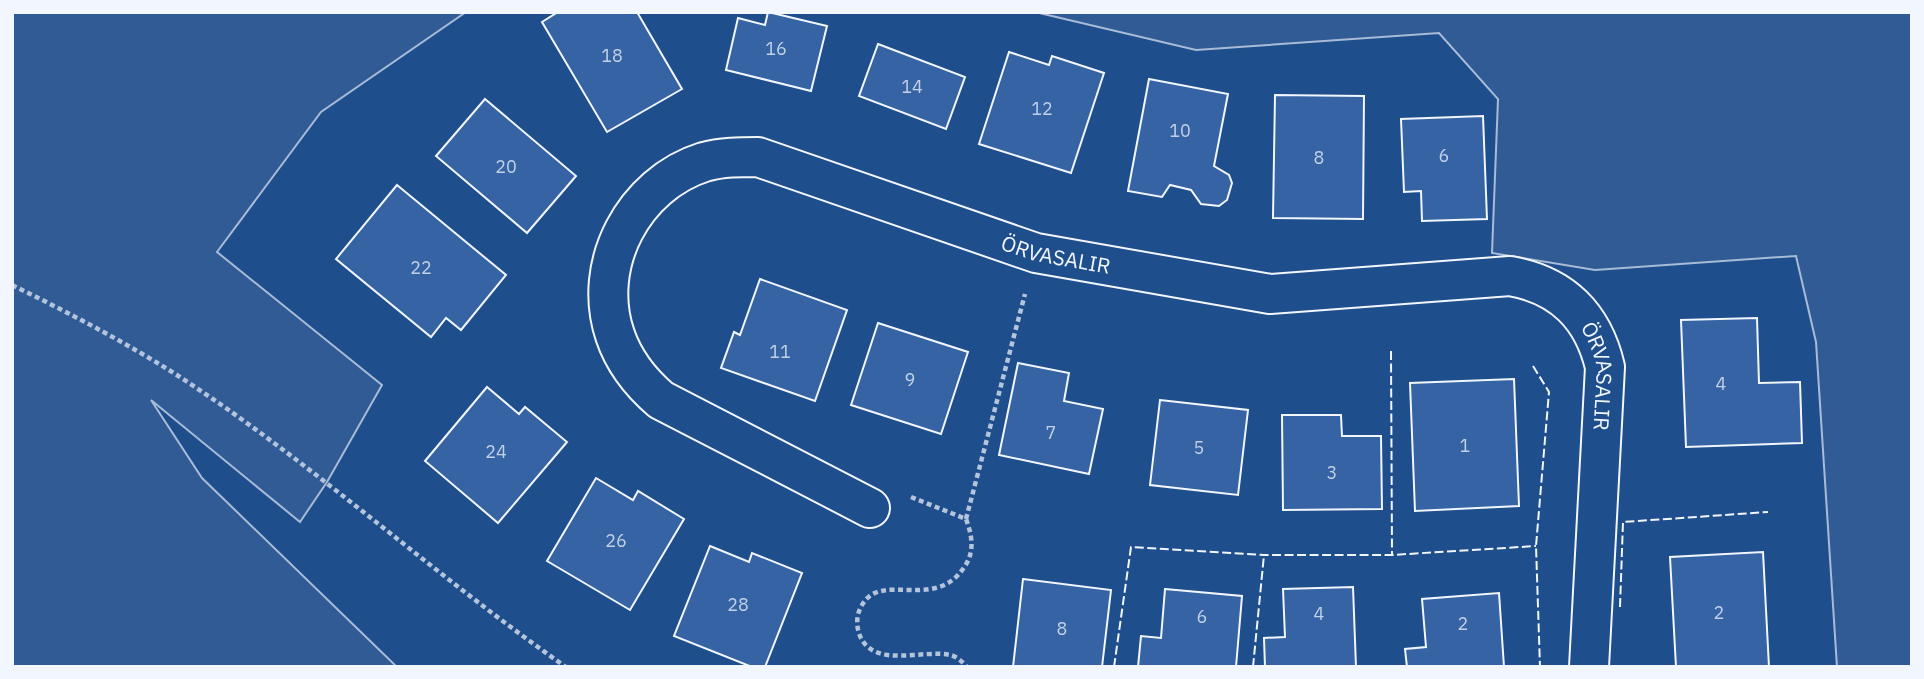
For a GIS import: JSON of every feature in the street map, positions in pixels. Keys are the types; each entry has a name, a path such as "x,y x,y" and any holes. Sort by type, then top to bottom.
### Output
{"street":[{"name":"ÖRVASALIR","path":"870,508 661,400 641,382 620,347 609,308 609,281 613,255 624,229 657,187 705,162 731,157 758,157 1036,253 1270,295 1510,276 1532,280 1572,302 1593,332 1605,367 1589,667"}],"path":[{"path":"967,667 950,655 913,656 881,653 870,648 861,640 857,617 862,603 873,594 886,589 928,591 944,586 958,576 968,562 972,548 966,520 1036,253"},
{"path":"12,285 60,308 180,377 327,483 492,616 566,667"},
{"path":"870,508 913,496 966,520"}],"shaded area":[{"path":"12,12 466,12 321,112 217,252 382,385 327,482 300,522 151,400 202,478 397,667 12,667"},
{"path":"1035,12 1912,12 1912,667 1837,667 1816,342 1796,256 1595,270 1492,253 1498,99 1439,33 1196,50"}],"building":[{"path":"558,12 637,12 682,89 607,132 542,22"},
{"path":"768,12 827,26 811,91 726,70 738,18 765,25"},
{"path":"878,44 965,77 946,129 859,96"},
{"path":"1009,52 1049,65 1052,56 1104,73 1071,173 979,144"},
{"path":"1149,79 1228,94 1214,166 1229,175 1232,183 1227,200 1219,206 1201,204 1191,190 1170,185 1162,197 1128,191"},
{"path":"1275,95 1364,96 1363,219 1273,218"},
{"path":"485,99 576,176 527,233 436,156"},
{"path":"1483,116 1487,219 1422,221 1421,191 1404,192 1401,119"},
{"path":"397,185 506,275 461,330 446,318 431,337 336,259"},
{"path":"760,279 847,310 815,401 721,368 734,332 740,335"},
{"path":"1757,318 1759,383 1800,382 1802,443 1686,447 1681,320"},
{"path":"878,323 968,352 941,434 851,405"},
{"path":"1018,363 1069,373 1064,401 1103,409 1089,474 999,455"},
{"path":"1514,379 1519,506 1415,511 1410,383"},
{"path":"487,387 519,414 525,407 567,442 498,523 425,461"},
{"path":"1160,400 1248,410 1238,495 1150,485"},
{"path":"1282,415 1341,415 1342,436 1381,436 1382,509 1283,510"},
{"path":"596,478 633,500 638,491 684,519 630,610 547,561"},
{"path":"710,546 749,562 752,553 802,573 765,667 752,667 674,636"},
{"path":"1763,552 1769,667 1676,667 1670,557"},
{"path":"1023,579 1111,590 1102,667 1013,667"},
{"path":"1353,587 1356,667 1265,667 1264,638 1285,637 1283,589"},
{"path":"1165,589 1242,596 1236,667 1138,667 1141,636 1161,638"},
{"path":"1499,593 1504,667 1407,667 1405,649 1426,647 1422,599"}],"fence":[{"path":"1391,351 1392,555"},
{"path":"1533,366 1549,392 1536,546 1540,667"},
{"path":"1620,607 1623,522 1768,512"},
{"path":"1114,667 1131,547 1264,555 1392,555 1536,546"},
{"path":"1253,667 1264,555"}]}
